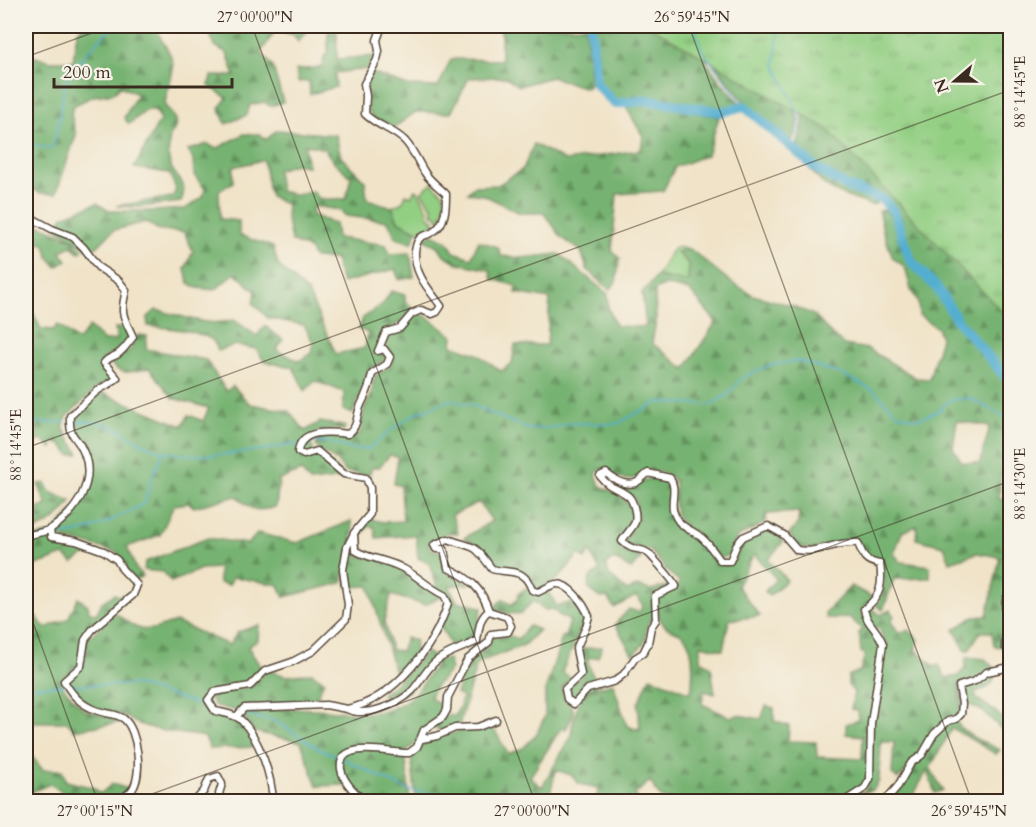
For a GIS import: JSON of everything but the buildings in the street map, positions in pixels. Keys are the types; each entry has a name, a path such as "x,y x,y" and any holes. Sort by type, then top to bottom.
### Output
{"street":[{"path":"273,801 266,765 258,744 240,718 215,711 208,700 214,692 250,686 265,670 292,662 313,651 346,619 348,605 344,570 347,547 354,533 370,514 370,488 366,478 344,474 317,451 304,455 298,452 298,444 304,437 318,433 348,434 355,429 360,408 369,392 372,374 387,364 390,357 384,349 378,351 386,332 400,328 412,314 420,310 432,314 437,312 441,306 418,275 415,262 416,245 421,237 434,232 442,221 446,194 426,175 409,146 394,131 372,121 365,114 364,84 377,60 379,51 377,40 382,26"},
{"path":"26,215 73,237 98,267 119,281 126,290 122,306 124,322 133,337 117,355 107,359 104,363 117,378 109,386 97,391 70,416 69,432 85,454 87,475 83,496 51,529 26,536"},
{"path":"366,801 350,787 341,771 341,761 347,753 360,749 409,753 417,747 424,730 442,717 447,710 448,698 468,659 489,642 490,634 508,632 511,626 507,617 489,611 477,585 448,568 444,549 436,549 434,545 448,539 474,546 483,554 492,569 521,574 529,582 532,590 538,592 556,584 564,586 574,594 589,616 576,649 580,674 565,689 567,699 574,704 588,689 615,681 624,674 634,658 643,652 648,643 651,627 657,620 655,596 676,586 674,580 663,572 649,553 629,548 622,541 634,524 632,502 628,495 617,491 604,482 600,476 606,473 615,480 635,483 648,473 670,478 674,483 673,509 679,521 687,530 703,538 722,561 730,561 737,544 743,537 768,526 784,535 797,550 808,552 850,542 858,543 863,555 871,563 880,564 882,579 880,593 873,603 864,609 865,618 879,632 883,644 871,723 870,779 865,788 843,801"},
{"path":"51,529 51,537 54,539 76,541 104,551 117,560 137,585 133,595 92,630 85,640 81,666 64,681 87,708 124,718 130,728 139,763 137,779 132,790 118,801"},
{"path":"347,709 369,702 397,682 430,644 448,603 444,595 402,567 375,556 360,555 356,550 354,533"},
{"path":"1011,593 1006,596 1005,603 1010,630 1005,646 1011,652"},
{"path":"236,717 244,708 326,705 351,711 372,711 397,702 410,693 436,660 477,641 484,614 489,611"},
{"path":"884,801 898,786 911,763 922,755 934,734 948,721 956,719 961,714 959,686 975,681 987,672 1011,667"},
{"path":"422,739 455,728 478,727 496,720"},
{"path":"194,801 204,791 209,780 218,776 222,784 219,794 223,801"}],"green space":[{"path":"82,26 157,26 159,36 171,55 173,66 165,106 176,124 170,135 168,150 172,170 183,184 181,202 139,207 116,206 173,197 176,189 169,173 134,168 160,120 155,110 147,110 129,124 124,118 137,94 120,86 114,93 93,96 73,106 71,114 76,135 56,194 40,193 26,185 26,56 51,61 73,61 77,32"},
{"path":"218,26 317,26 307,30 298,42 294,35 276,30 261,52 273,67 283,102 270,106 264,102 250,105 247,115 226,124 219,108 227,98 209,86 211,76 235,76 227,53 215,46 209,32"},
{"path":"493,26 585,26 590,85 586,88 552,77 519,86 506,77 469,78 451,113 416,112 393,128 374,118 368,111 367,82 372,73 408,86 438,87 451,59 501,60 501,31"},
{"path":"594,26 691,26 699,52 740,104 720,111 647,98 615,101 597,83 598,54"},
{"path":"649,26 1010,26 1010,320 826,128"},
{"path":"1010,26 1010,378 958,317 938,286 913,259 904,239 896,211 883,196 849,185 819,168 797,149 804,118 778,64"},
{"path":"328,32 337,32 337,59 375,56 367,69 335,73 336,87 310,94 309,81 298,82 296,70 322,67 324,56 328,54"},
{"path":"703,49 773,66 799,120 791,144 746,104"},
{"path":"650,103 719,117 707,155 675,167 663,191 617,194 612,251 620,258 616,282 610,290 587,269 581,251 562,238 544,213 520,213 484,195 468,193 474,186 498,185 523,169 534,144 565,161 641,150 643,136 626,107"},
{"path":"277,130 336,135 341,157 365,181 367,199 392,207 398,221 417,231 412,243 396,238 388,221 346,216 340,210 313,206 312,215 335,224 337,238 386,245 390,254 410,253 414,277 399,280 395,269 342,283 335,259 314,258 309,249 291,241 286,215 287,205 270,196 263,160 233,167 233,182 219,191 220,219 239,221 239,235 273,247 278,265 308,293 336,354 365,348 368,333 359,329 363,318 384,303 391,291 405,295 405,301 413,308 401,322 383,332 376,354 384,355 385,359 369,372 353,414 343,410 344,392 315,381 305,391 293,367 265,362 256,349 235,345 218,351 214,342 202,335 183,330 148,326 147,318 156,310 205,322 234,320 257,336 265,326 283,340 276,350 299,361 311,353 313,342 304,325 268,318 253,303 256,292 235,273 215,290 197,288 188,282 185,269 193,251 184,232 159,230 146,222 114,230 97,247 87,248 56,228 63,216 97,203 109,211 185,209 203,197 205,189 194,175 193,160 188,150 208,144 216,149 244,134 260,134 266,140","holes":["304,144 325,149 332,160 351,177 346,199 320,199 312,191 296,195 280,191 277,170 295,164 308,166"]},
{"path":"808,166 847,189 872,197 876,204 870,205 835,192 828,188"},
{"path":"432,183 444,194 445,207 440,220 436,214 432,214 433,208 421,192"},
{"path":"415,190 418,191 428,210 427,214 434,220 432,228 417,231 398,221 392,207 403,202 406,194 411,196"},
{"path":"885,210 893,218 899,241 909,263 935,290 955,322 1010,387 1010,471 1001,475 999,498 1010,503 1010,591 1006,596 1008,629 1003,647 994,646 992,632 980,632 969,650 965,650 954,629 974,617 987,616 1000,557 977,553 950,562 944,546 916,539 917,526 902,532 894,554 901,562 930,566 930,578 894,579 883,610 876,605 882,595 884,584 881,561 869,557 855,538 822,547 803,548 797,545 789,535 798,523 799,512 767,514 765,523 737,537 728,556 721,558 679,519 675,509 674,480 670,476 646,470 629,479 618,477 601,469 596,474 600,486 618,495 631,508 632,521 620,538 619,546 620,550 641,558 631,569 613,559 606,565 609,575 627,591 637,586 650,590 671,585 653,595 654,616 648,623 644,643 633,655 615,624 629,609 639,612 643,605 636,596 614,608 607,597 600,598 588,588 590,577 600,571 590,551 585,559 579,554 559,578 539,590 524,571 495,565 486,551 464,538 492,521 479,502 452,515 458,533 447,533 429,543 431,549 441,552 447,572 469,584 449,586 457,602 470,603 482,608 474,639 453,650 441,627 452,603 446,593 438,590 429,563 418,558 416,535 376,538 374,526 368,527 361,536 364,550 361,551 358,547 359,533 370,519 383,522 403,521 401,486 394,484 398,457 390,455 379,467 372,468 369,475 345,472 336,460 320,451 316,446 319,435 353,438 361,432 364,409 370,398 375,376 391,366 393,358 386,346 389,337 402,331 416,314 424,315 453,336 452,345 477,354 501,371 512,363 515,345 547,345 550,299 516,293 516,286 492,279 490,270 458,263 444,255 439,247 423,239 433,234 447,241 454,252 471,258 479,241 498,247 501,256 521,258 559,254 608,294 608,308 616,326 646,327 642,293 657,276 688,282 689,264 677,252 690,249 732,283 753,295 793,306 814,315 844,345 868,349 916,378 929,379 941,338 937,328 919,315 918,301 911,290 905,267 893,258 883,231 879,211","holes":["666,285 690,291 716,322 685,369 652,343 656,321 655,290","957,421 990,426 980,463 962,462 953,448"]},
{"path":"26,219 71,239 83,250 79,252 71,246 60,252 67,260 57,267 48,256 45,244 33,242 26,244"},
{"path":"675,247 690,249 677,253 689,264 688,282 657,276"},
{"path":"26,298 41,329 53,330 58,325 78,341 89,327 104,341 117,340 115,328 124,328 130,335 123,347 103,359 101,364 110,374 111,382 95,388 66,418 65,432 79,454 70,455 62,445 52,442 52,448 41,440 26,445"},
{"path":"138,335 147,336 146,349 206,360 226,391 233,386 250,404 289,411 305,431 320,422 345,426 344,430 332,429 316,432 312,437 311,445 314,452 333,465 344,478 310,482 301,471 279,480 276,507 263,510 246,505 237,496 194,507 189,503 174,505 160,535 127,547 136,569 143,576 135,580 126,571 126,564 117,552 55,536 54,531 85,495 93,474 92,462 87,449 76,434 73,415 93,402 100,392 182,426 189,415 203,421 209,408 173,398 149,368 122,372 114,367 110,362 130,350"},
{"path":"604,476 616,484 627,486 651,478 669,482 670,504 678,524 701,541 718,562 725,565 733,562 741,546 768,529 778,535 783,542 768,560 787,580 769,596 765,591 776,579 754,554 737,586 760,616 729,620 723,650 701,645 701,660 711,667 715,694 704,691 702,704 730,717 738,715 761,719 766,706 774,708 774,721 789,726 788,741 816,742 817,757 862,759 863,736 846,734 846,724 858,720 858,711 851,709 854,692 848,685 848,676 860,671 865,655 861,652 859,632 862,629 849,617 827,619 825,613 851,586 874,598 863,609 868,624 881,645 868,779 862,786 840,801 728,802 719,797 682,802 661,797 650,781 635,794 639,801 601,801 597,799 598,788 579,784 571,775 556,770 548,801 416,801 411,755 430,741 449,734 492,725 508,754 523,748 536,735 545,716 545,692 562,637 565,637 570,621 553,609 544,610 533,601 521,614 506,613 495,609 497,604 504,599 511,605 518,599 518,594 527,587 532,594 539,595 548,592 557,606 574,602 583,610 585,619 562,672 571,678 562,687 564,699 572,707 572,716 566,729 561,728 530,777 542,787 572,735 577,704 590,690 613,683 627,726 640,729 638,704 650,677 691,693 692,662 689,645 681,634 664,625 658,610 657,597 678,587 679,581 668,572 651,551 629,546 625,541 638,518 635,498"},
{"path":"45,483 50,492 71,501 52,522 26,534 26,494 32,511 47,505 38,484"},
{"path":"351,521 353,531 342,583 284,597 279,585 233,577 229,585 219,583 219,568 201,569 171,582 163,572 144,570 145,562 208,538 248,544 258,533 297,543"},
{"path":"48,534 48,538 76,544 90,551 73,563 64,555 26,567 26,539"},
{"path":"353,538 354,551 359,556 375,558 401,568 443,596 425,605 391,595 384,621 391,650 401,651 406,638 416,641 414,648 421,653 397,679 369,586 347,587 347,562"},
{"path":"115,594 118,596 124,594 127,597 90,630 79,665 62,680 64,688 83,709 122,722 74,730 67,722 26,722 26,624 36,616 45,628 68,619 78,598 88,605 89,612 97,613 102,602"},
{"path":"871,608 881,615 890,610 894,616 891,622 899,633 909,630 919,640 915,649 934,666 939,665 946,678 958,676 965,668 966,657 985,659 994,668 974,680 959,684 960,713 946,720 921,755 898,779 892,774 894,742 881,742 879,781 873,790 860,793 867,788 873,723 885,644 880,630 874,626 866,611"},
{"path":"116,613 132,625 144,630 176,622 229,645 238,632 259,625 258,640 248,647 262,669 249,684 223,688 206,700 215,714 239,721 255,747 210,749 205,737 163,731 141,725 125,716 85,703 68,681 83,667 88,638"},
{"path":"529,626 539,630 524,645 477,663 459,725 441,731 433,727 448,714 454,716 460,707 462,697 456,694 464,674 474,658 489,645 493,636 511,636 518,639"},
{"path":"602,647 598,657 587,658 592,674 601,680 620,669 623,673 614,679 604,681 573,701 568,698 567,689 583,674 578,649"},
{"path":"427,652 435,658 408,692 401,695 396,691 385,698 382,694 398,682"},
{"path":"448,659 451,669 435,687 430,697 444,707 413,746 405,751 410,801 363,801 348,785 317,786 301,742 255,732 244,718 247,710 307,708 367,713 391,709 413,695 438,661"},
{"path":"267,670 286,676 312,673 324,681 315,702 243,706 238,711 215,706 211,700 215,693 251,687"},
{"path":"995,671 992,683 987,688 975,692 976,698 996,712 1010,727 1010,735 984,712 966,703 962,714 961,687"},
{"path":"956,720 963,730 1000,750 996,754 952,728 930,768 943,790 935,793 927,771 910,801 886,802 942,726"},
{"path":"26,758 33,758 43,770 62,770 66,781 94,788 100,794 112,784 129,789 109,801 99,803 80,800 50,784 26,794"}],"waterway":[{"path":"26,143 51,149 70,74 81,59 113,26"},
{"path":"591,26 596,84 615,104 647,100 721,112 744,106 818,170 848,187 882,199 894,212 911,261 937,288 957,320 1010,382"},
{"path":"694,26 702,50 744,106"},
{"path":"779,26 775,65 801,118 794,150"},
{"path":"303,443 326,442 352,449 369,449 414,414 450,400 472,405 528,429 550,428 571,423 617,424 658,402 710,405 727,395 743,377 771,365 798,361 841,374 873,390 898,414 918,419 938,411 950,400 970,398 1010,420"},
{"path":"26,420 43,423 66,422"},
{"path":"71,422 104,424 154,449 179,454 230,454 298,444"},
{"path":"53,534 89,530 145,503 150,482 163,453"},
{"path":"26,687 64,685"},
{"path":"68,685 137,685 210,708"},
{"path":"241,714 275,721 320,749 340,757"},
{"path":"344,759 407,790 449,796 455,802"}]}
